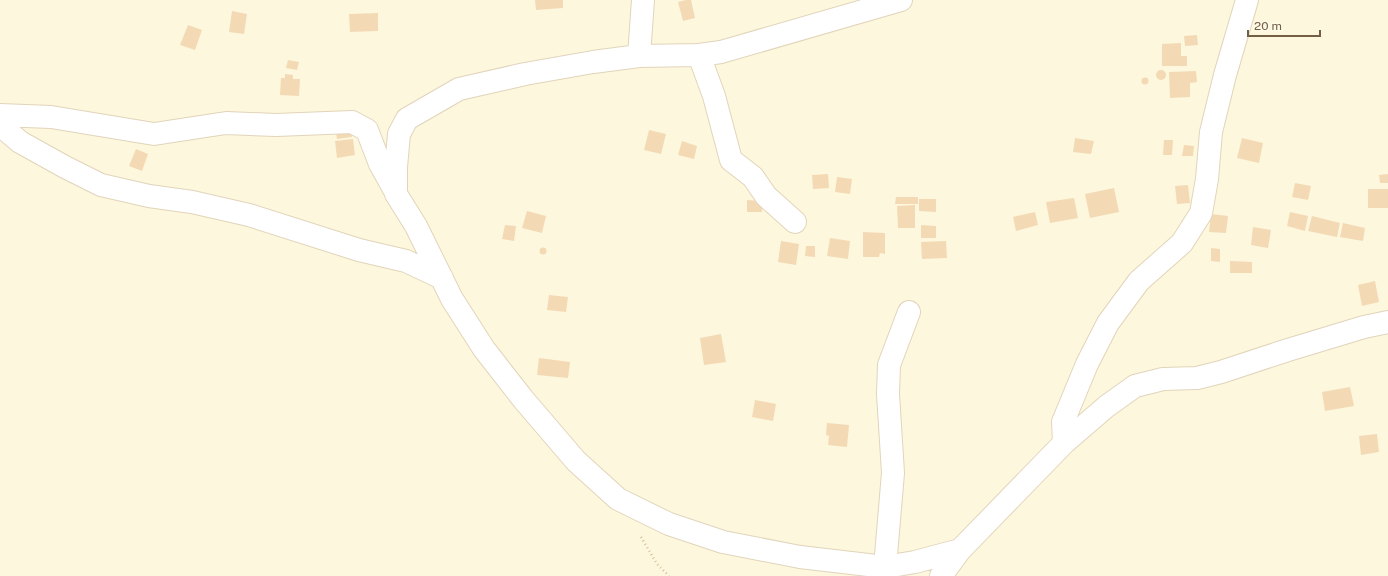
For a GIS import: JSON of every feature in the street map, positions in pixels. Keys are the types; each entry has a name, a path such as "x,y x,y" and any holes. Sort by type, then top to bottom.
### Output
{"street":[{"path":"639,56 643,0"},
{"path":"396,194 396,167 399,134 407,119 459,89 525,74 593,62 639,56 721,52 901,0"},
{"path":"1064,443 1063,422 1087,364 1108,323 1140,281 1182,243 1201,213 1211,132 1225,75 1247,0"},
{"path":"699,54 714,96 731,160 753,177 766,196 795,222"},
{"path":"0,115 51,117 154,134 226,123 276,125 352,122 367,130 380,164 396,194 416,226 452,299 484,349 523,400 576,461 618,498 669,524 723,542 800,557 885,567 915,562 960,550"},
{"path":"0,125 20,142 101,185 149,196 192,202 249,215 360,250 406,261 442,278"},
{"path":"885,567 893,474 888,394 889,365 909,312"},
{"path":"941,576 960,550 1064,443 1107,406 1135,386 1163,380 1197,378 1221,372 1303,345 1364,327 1388,322"}],"building":[{"path":"535,0 563,0 563,8 536,10"},
{"path":"691,0 695,18 683,21 678,2"},
{"path":"232,11 247,14 244,34 229,32"},
{"path":"378,13 378,31 350,32 349,14"},
{"path":"188,25 202,30 195,50 180,45"},
{"path":"1197,35 1198,45 1185,46 1184,36"},
{"path":"1181,43 1181,56 1187,56 1187,66 1162,66 1162,44"},
{"path":"288,60 299,62 297,70 286,68"},
{"path":"1161,70 1166,75 1161,80 1156,75"},
{"path":"1196,71 1197,82 1190,83 1190,97 1170,98 1169,72"},
{"path":"285,74 293,75 293,79 300,79 299,96 280,95 281,78 285,78"},
{"path":"1145,77 1148,78 1148,84 1145,85 1142,84 1141,81 1142,78"},
{"path":"351,130 352,137 337,139 336,132"},
{"path":"649,130 666,134 661,154 644,150"},
{"path":"1075,138 1094,141 1091,154 1073,152"},
{"path":"1242,138 1263,143 1259,163 1237,158"},
{"path":"353,139 355,155 337,158 335,141"},
{"path":"1164,140 1173,140 1172,155 1163,155"},
{"path":"682,141 697,146 694,159 678,155"},
{"path":"1184,145 1194,146 1193,156 1182,156"},
{"path":"136,149 148,154 142,171 129,166"},
{"path":"828,174 829,188 813,189 812,175"},
{"path":"1388,174 1388,183 1380,183 1379,175"},
{"path":"837,177 852,179 850,194 835,192"},
{"path":"1295,183 1311,186 1308,200 1292,197"},
{"path":"1188,185 1190,203 1177,204 1175,186"},
{"path":"1114,188 1119,212 1090,218 1085,194"},
{"path":"1368,189 1388,189 1388,208 1368,208"},
{"path":"896,197 918,197 918,204 895,204"},
{"path":"1074,198 1078,218 1050,223 1046,202"},
{"path":"919,199 936,199 936,212 919,211"},
{"path":"747,200 762,201 762,212 747,212"},
{"path":"915,205 915,228 898,228 897,206"},
{"path":"527,211 546,216 542,233 522,228"},
{"path":"1035,212 1038,225 1016,231 1013,217"},
{"path":"1290,212 1308,216 1305,231 1287,226"},
{"path":"1211,214 1228,216 1226,233 1209,232"},
{"path":"1312,216 1340,223 1337,237 1308,231"},
{"path":"1343,223 1365,228 1363,241 1340,237"},
{"path":"505,225 516,226 514,241 502,239"},
{"path":"921,225 936,226 936,238 921,238"},
{"path":"1253,227 1271,230 1268,248 1251,245"},
{"path":"863,232 885,233 885,254 880,253 879,257 863,257"},
{"path":"830,238 850,241 848,259 827,256"},
{"path":"781,241 799,244 796,265 778,262"},
{"path":"946,241 947,258 922,259 921,242"},
{"path":"806,246 815,246 815,257 805,256"},
{"path":"543,247 546,248 546,254 543,255 540,254 539,251 540,248"},
{"path":"1211,248 1220,249 1220,262 1211,261"},
{"path":"1230,261 1252,262 1252,273 1230,273"},
{"path":"1375,281 1379,302 1362,306 1358,285"},
{"path":"549,295 568,297 566,312 547,310"},
{"path":"721,334 726,362 704,365 700,338"},
{"path":"539,358 570,362 568,378 537,375"},
{"path":"1350,387 1354,406 1325,411 1322,392"},
{"path":"755,400 776,404 773,421 752,417"},
{"path":"827,423 849,425 847,447 828,445 829,436 826,435"},
{"path":"1377,434 1379,452 1361,455 1359,436"}]}
